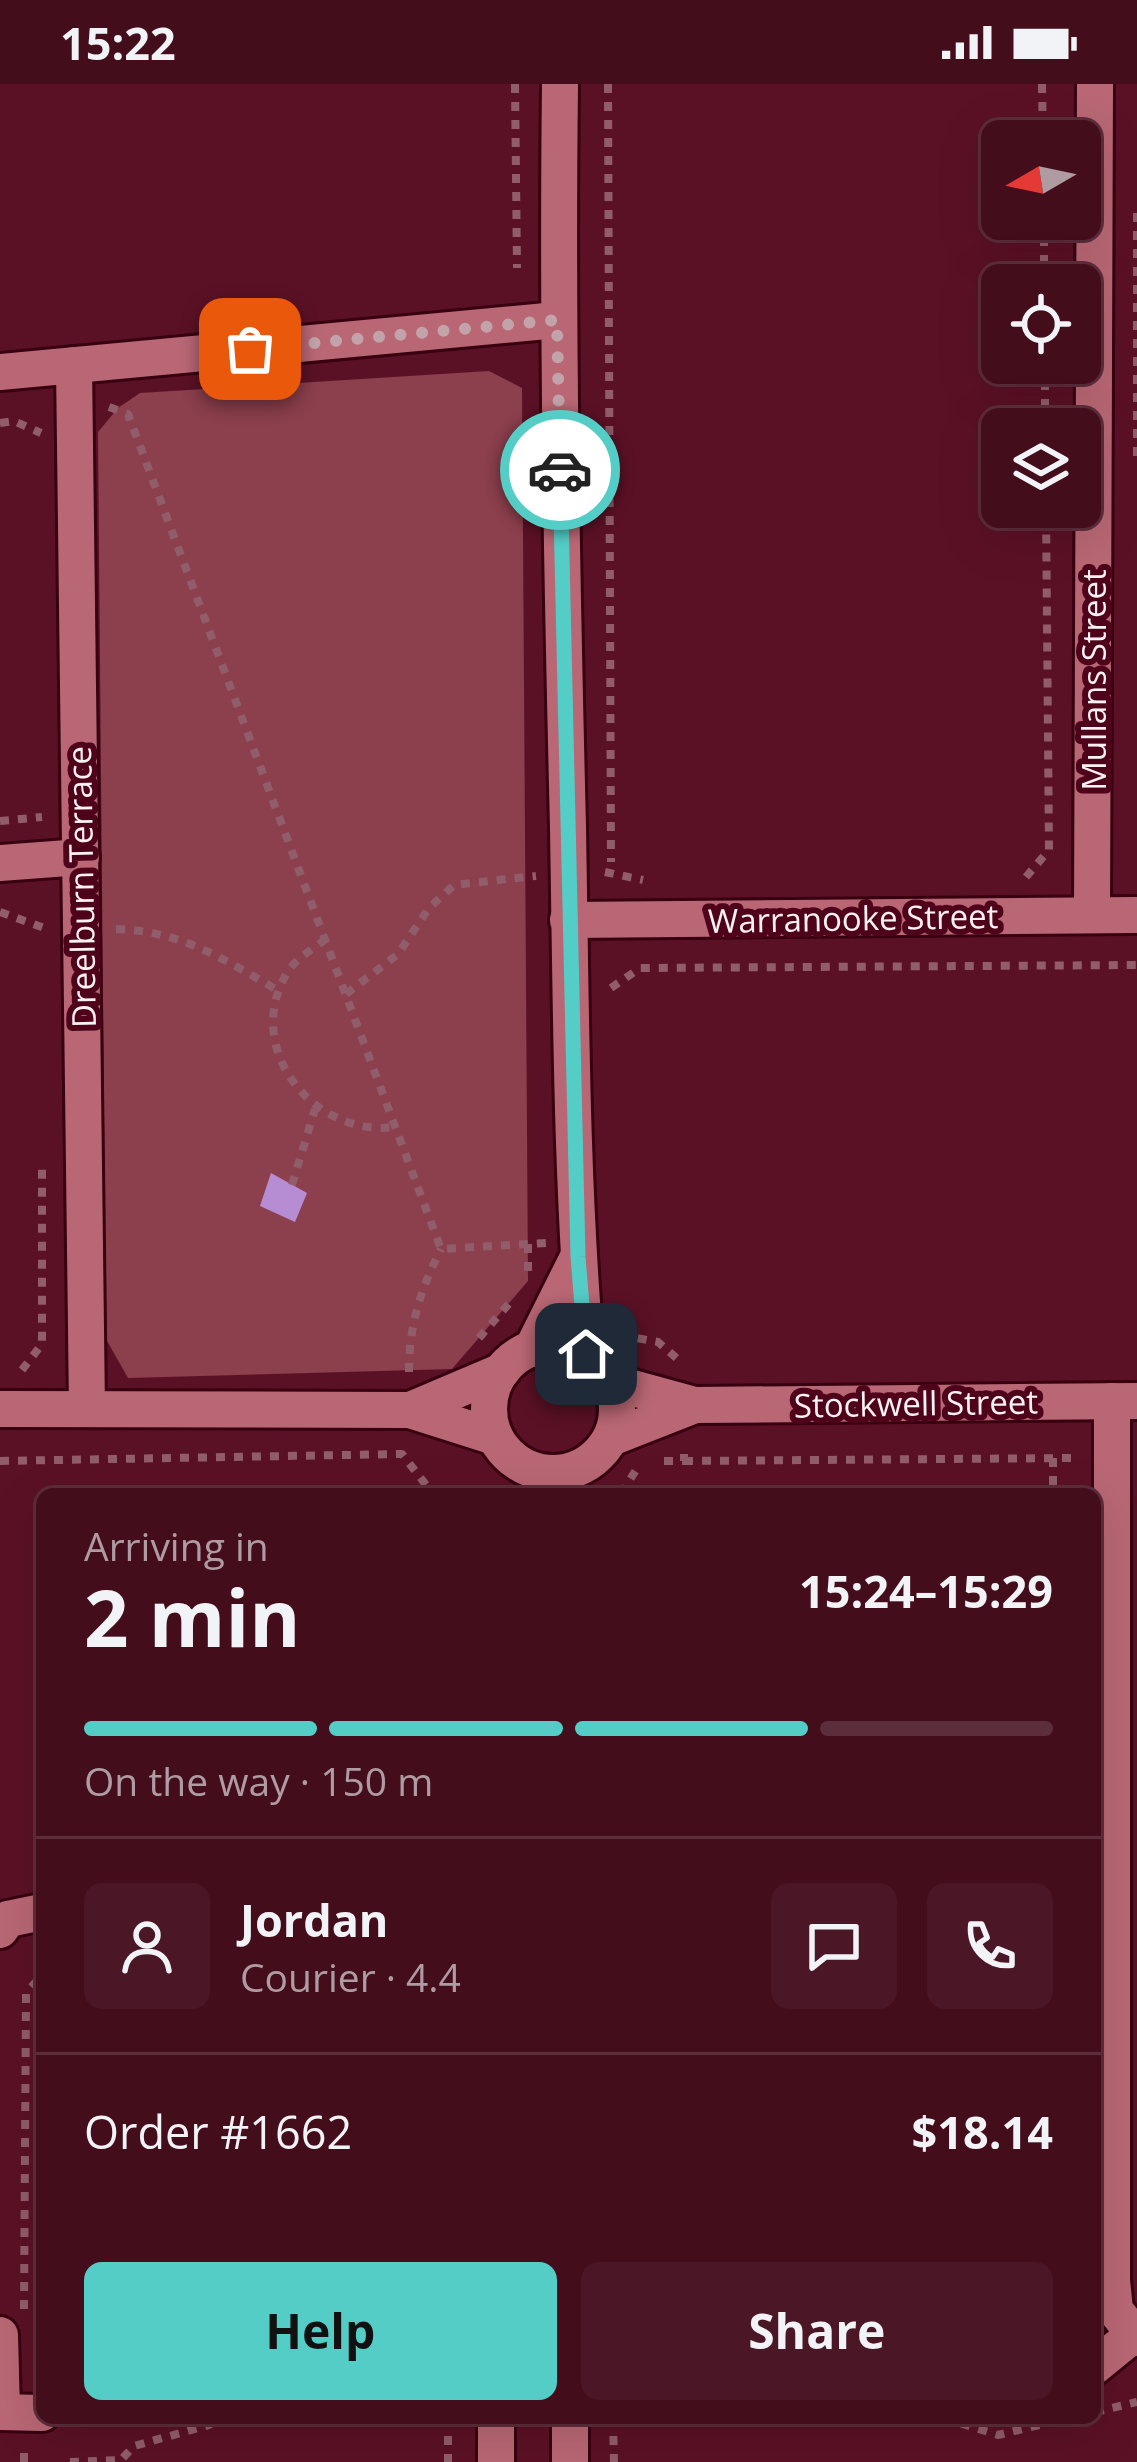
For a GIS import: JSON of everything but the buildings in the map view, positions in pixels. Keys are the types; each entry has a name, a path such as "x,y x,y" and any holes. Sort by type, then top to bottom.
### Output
{"street":[{"path":"560,84 557,320 568,920 578,1249 586,1354"},
{"name":"Mullans Street","path":"1092,915 1095,84"},
{"path":"0,372 75,381 557,320"},
{"name":"Dreelburn Terrace","path":"75,381 87,1409"},
{"path":"0,863 81,856"},
{"name":"Warranooke Street","path":"568,920 1137,915"},
{"path":"532,1349 578,1249"},
{"path":"410,1410 502,1371 532,1349 550,1345 586,1354 611,1382 617,1401 605,1446 581,1488"},
{"path":"502,1371 490,1402 508,1488"},
{"name":"Stockwell Street","path":"611,1382 687,1406 1124,1401"},
{"path":"1101,2362 1134,2337 1115,2310 1112,2280 1111,1458 1124,1401"},
{"name":"Stockwell Street","path":"605,1446 687,1406"},
{"path":"0,1409 410,1410 500,1444 541,1472 582,1467 605,1446"},
{"path":"0,1930 8,1918 36,1913"},
{"path":"12,2327 17,2412"},
{"path":"496,2424 496,2462"},
{"path":"570,2424 570,2462"}],"path":[{"path":"515,84 517,290"},
{"path":"608,84 611,1012"},
{"path":"1042,84 1043,120"},
{"path":"1137,202 1137,463"},
{"path":"28,428 75,381 128,414 441,1249 414,1312 410,1410"},
{"path":"1026,877 1049,850 1046,528"},
{"path":"0,820 42,817"},
{"path":"346,994 398,954 429,908 454,884 611,872"},
{"path":"0,912 42,929 158,930 205,949 279,991"},
{"path":"326,939 291,967 279,991 273,1040 284,1069 315,1108 346,1125 374,1130 395,1126"},
{"path":"611,988 640,968 1137,965"},
{"path":"292,1185 315,1108"},
{"path":"467,1352 528,1281 527,1244"},
{"path":"441,1249 527,1244 578,1249"},
{"path":"614,1314 615,1334 658,1342 682,1363 687,1406 684,1461"},
{"path":"389,1370 431,1369"},
{"path":"0,1371 86,1371"},
{"path":"0,1461 402,1454 429,1488"},
{"path":"1052,1458 1053,1488"},
{"path":"625,1488 642,1460 1111,1458"},
{"path":"12,2327 26,1993 36,1982"},
{"path":"1101,2411 1137,2402"},
{"path":"17,2412 23,2462"},
{"path":"70,2462 121,2460 134,2446 202,2424"},
{"path":"448,2424 448,2462"},
{"path":"613,2424 614,2462"},
{"path":"963,2424 998,2435 1044,2424"}],"shaded area":[{"path":"489,371 522,388 528,1281 452,1369 128,1378 106,1339 98,432 118,408 140,393"}],"way so far":[{"path":"250,349 557,320 560,470"}],"route":[{"path":"560,470 568,920 578,1257 586,1354"}]}
